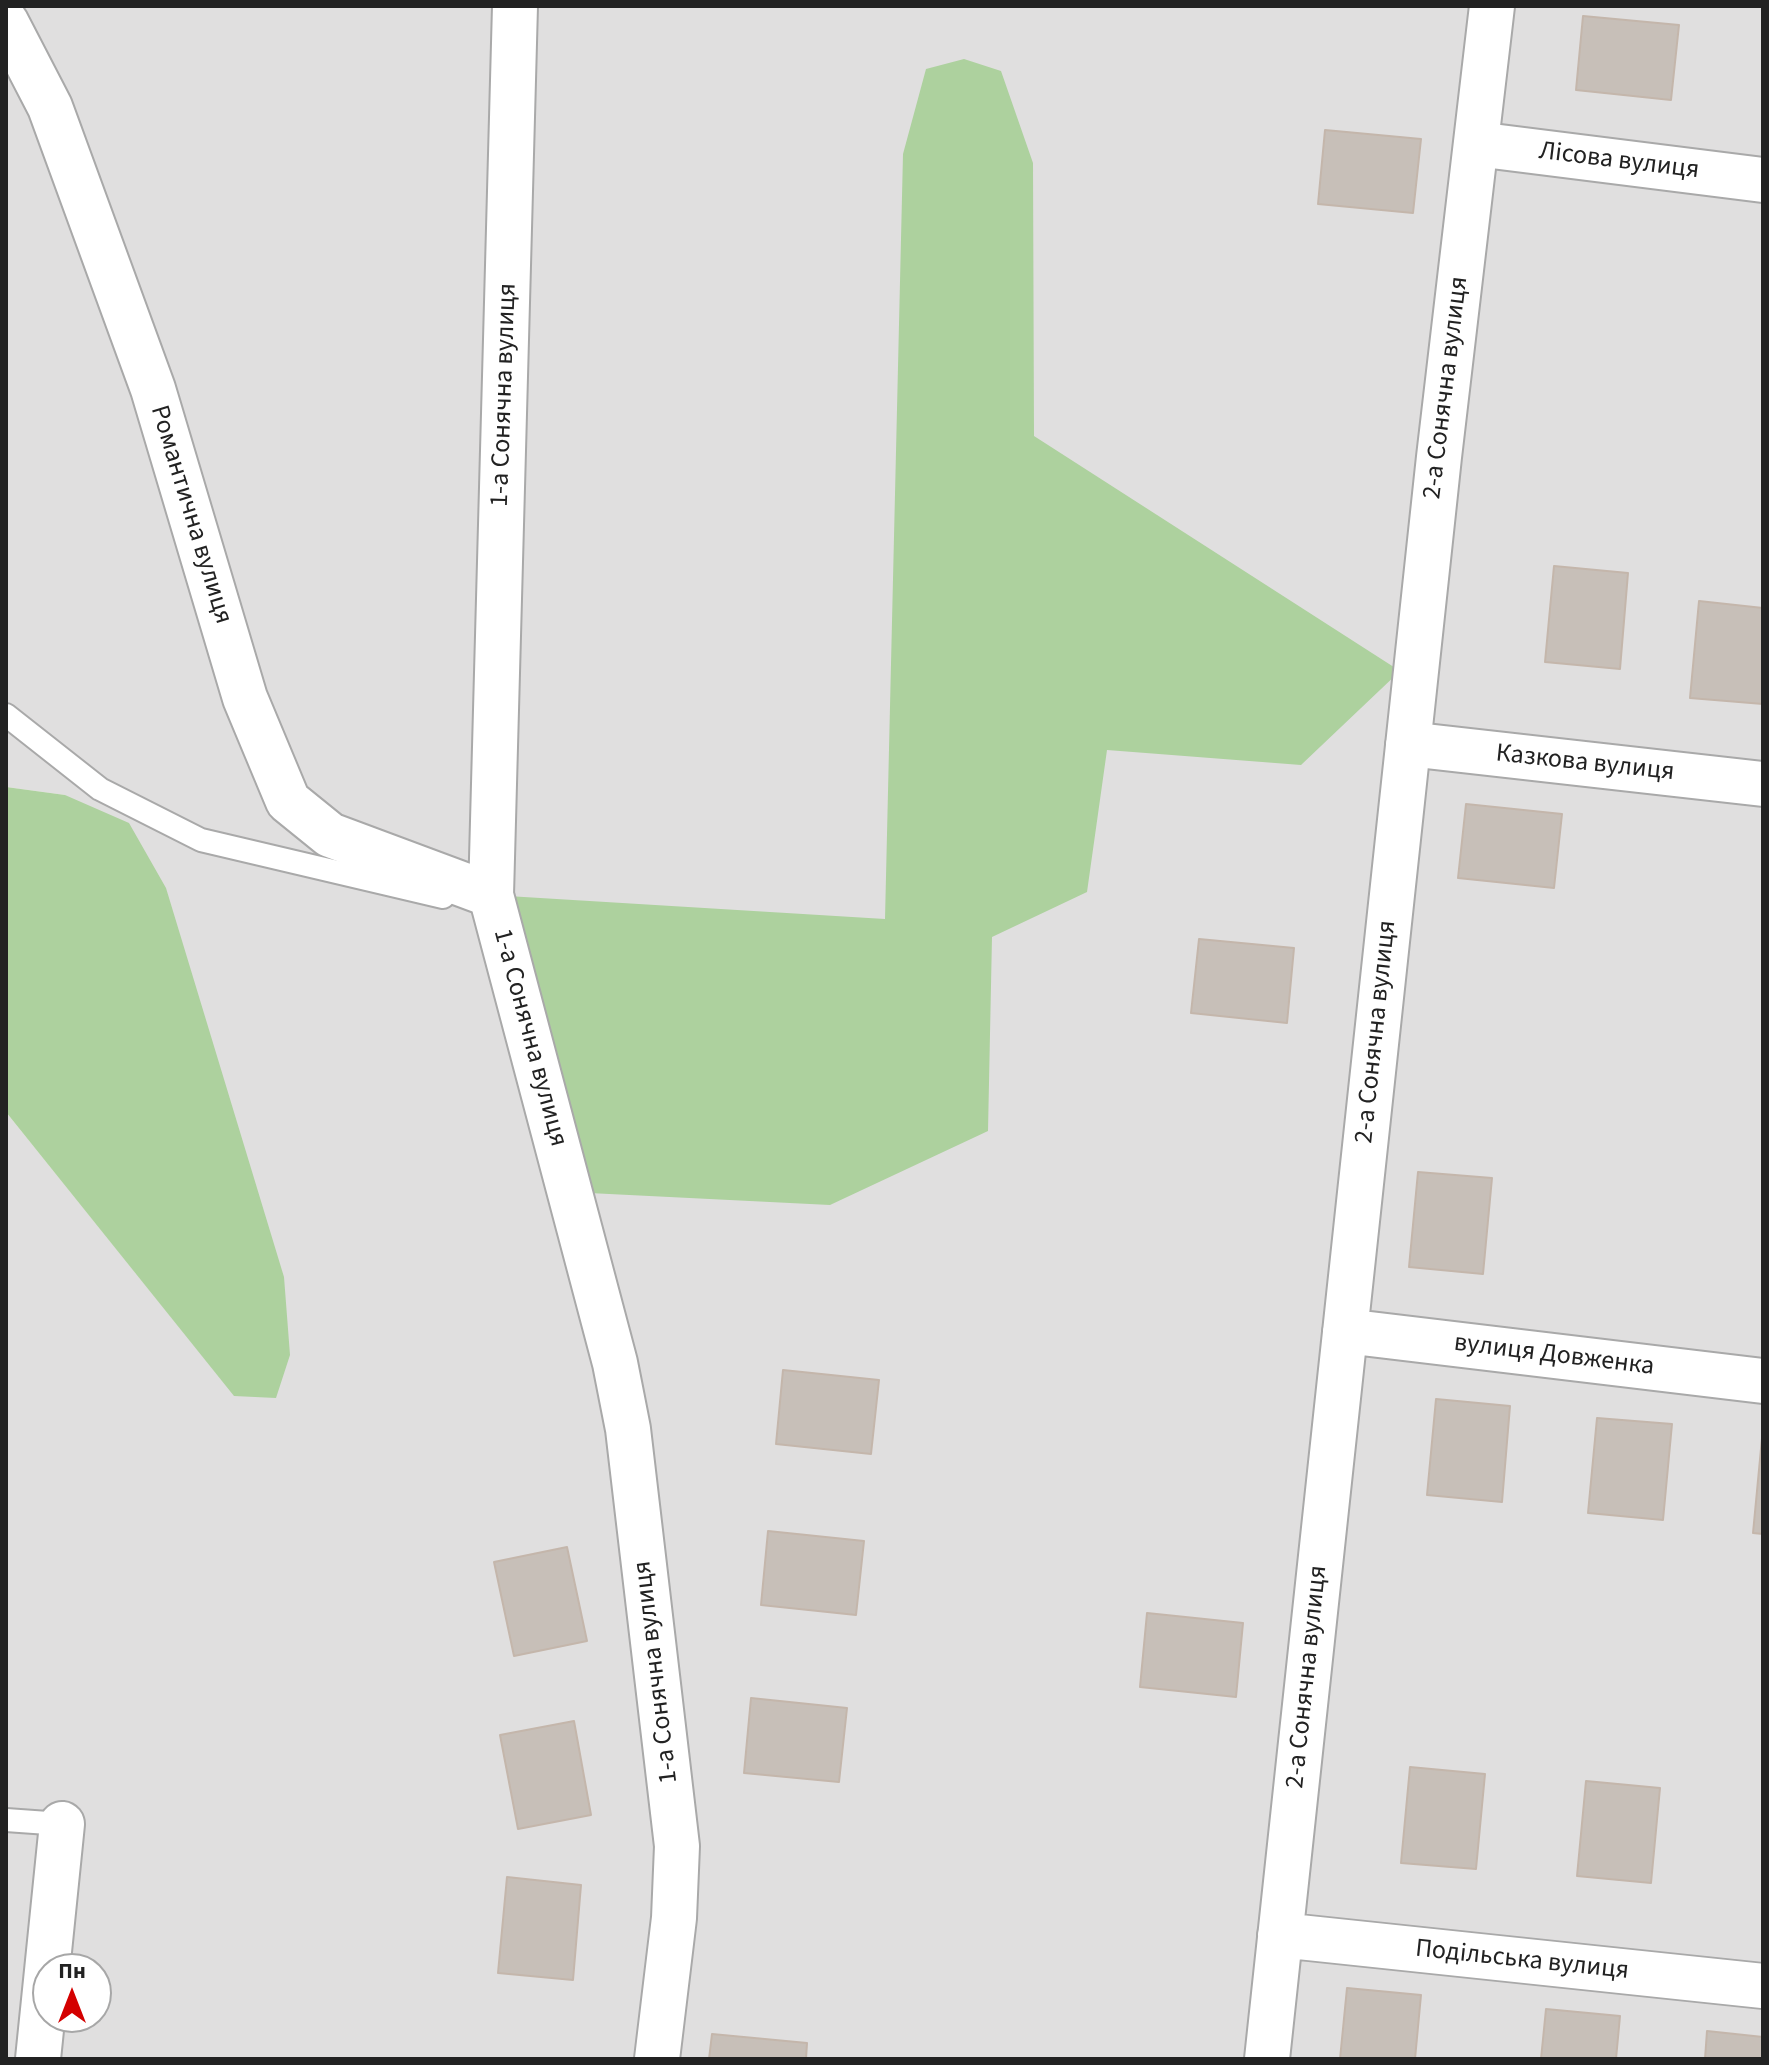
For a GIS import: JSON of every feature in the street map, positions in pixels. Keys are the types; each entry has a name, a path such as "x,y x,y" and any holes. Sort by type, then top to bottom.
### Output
{"street":[{"name":"1-а Сонячна вулиця","path":"515,6 491,895 615,1363 628,1429 677,1846 674,1918 657,2059"},
{"name":"2-а Сонячна вулиця","path":"1267,2059 1408,744 1492,6"},
{"name":"Романтична вулиця","path":"6,22 50,107 153,389 245,698 288,801 330,835 491,895"},
{"name":"Лісова вулиця","path":"1476,144 1763,180"},
{"name":"Казкова вулиця","path":"1408,744 1763,784"},
{"name":"вулиця Довженка","path":"1345,1331 1763,1381"},
{"path":"38,2059 62,1824"},
{"name":"Подільська вулиця","path":"1280,1935 1763,1986"}],"lane":[{"path":"6,715 100,789 201,840 462,901 491,895"},
{"path":"6,1820 62,1824"}],"shaded area":[{"path":"6,6 1763,6 1763,2059 6,2059 6,1112 234,1395 65,795 6,787"}],"green space":[{"path":"964,59 1001,71 1033,163 1034,436 1400,671 1301,765 1107,750 1087,892 992,937 988,1131 830,1205 569,1192 491,895 885,919 903,154 926,69"},
{"path":"6,787 65,795 129,823 166,888 284,1277 290,1355 276,1398 234,1396 6,1112"}],"building":[{"path":"1583,16 1679,25 1671,100 1576,90"},
{"path":"1325,130 1421,139 1413,213 1318,204"},
{"path":"1554,566 1628,573 1620,669 1545,662"},
{"path":"1699,601 1763,608 1763,704 1690,698"},
{"path":"1466,804 1562,814 1554,888 1458,878"},
{"path":"1199,939 1294,948 1287,1023 1191,1013"},
{"path":"1418,1172 1492,1178 1483,1274 1409,1267"},
{"path":"783,1370 879,1380 871,1454 776,1444"},
{"path":"1436,1399 1510,1406 1502,1502 1427,1495"},
{"path":"1597,1418 1672,1424 1663,1520 1588,1513"},
{"path":"1763,1438 1763,1534 1753,1533"},
{"path":"768,1531 864,1541 856,1615 761,1605"},
{"path":"567,1547 587,1641 514,1656 494,1562"},
{"path":"1147,1613 1243,1623 1236,1697 1140,1687"},
{"path":"751,1698 847,1708 839,1782 744,1773"},
{"path":"574,1721 591,1815 518,1829 500,1735"},
{"path":"1410,1767 1485,1774 1476,1869 1401,1863"},
{"path":"1586,1781 1660,1788 1651,1883 1577,1876"},
{"path":"507,1877 581,1885 573,1980 498,1973"},
{"path":"1347,1988 1421,1995 1415,2059 1340,2059"},
{"path":"1546,2009 1620,2016 1616,2059 1541,2059"},
{"path":"1707,2031 1763,2037 1763,2059 1705,2059"},
{"path":"712,2034 807,2043 806,2059 709,2059"}]}
